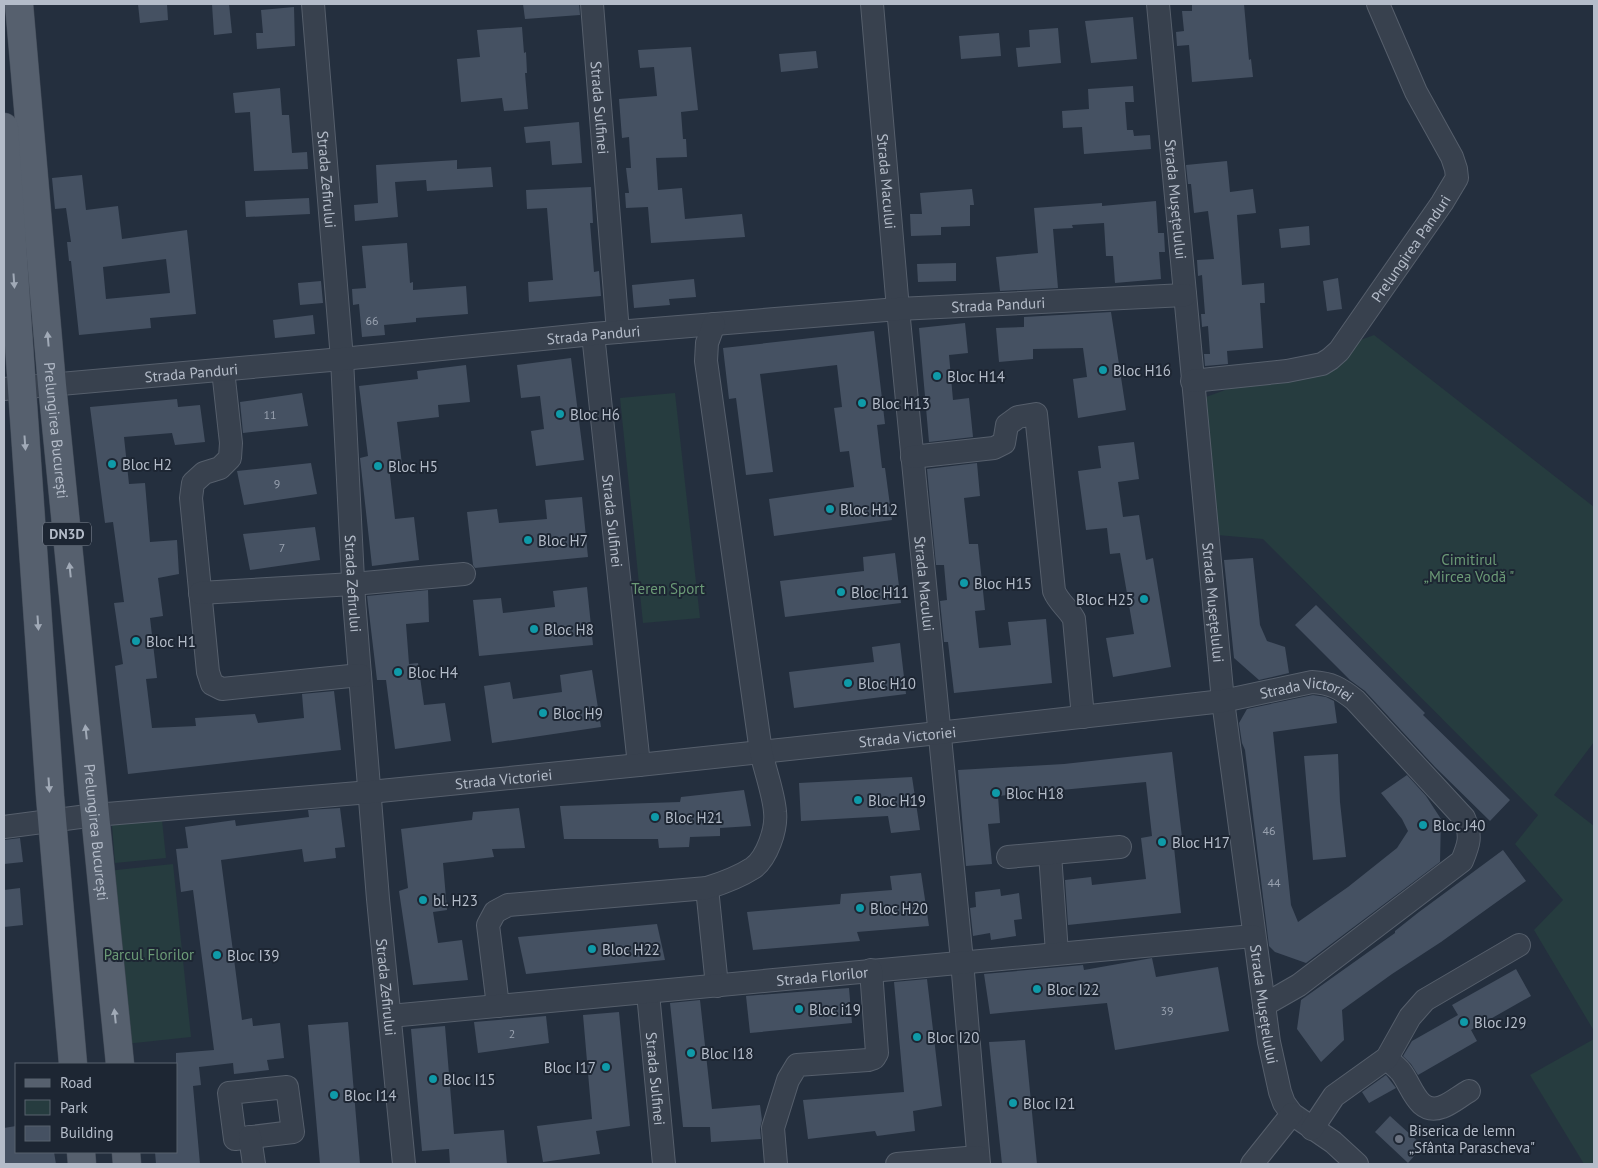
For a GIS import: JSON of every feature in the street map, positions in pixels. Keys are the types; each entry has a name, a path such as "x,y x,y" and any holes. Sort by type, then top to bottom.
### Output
{"main road":[{"name":"Prelungirea București","path":"19,4 52,385 120,1063"},
{"name":"Prelungirea București","path":"4,128 12,388 73,1063"}],"street":[{"name":"Strada Zefirului","path":"313,4 342,359 353,584 360,675 378,899 404,1164"},
{"name":"Strada Sulfinei","path":"592,4 618,332"},
{"name":"Strada Macului","path":"872,4 898,309 938,734 962,961 979,1160"},
{"name":"Strada Mușețelului","path":"1158,4 1223,701 1253,936 1269,1042 1280,1092 1284,1103 1292,1114 1332,1142 1358,1164"},
{"name":"Prelungirea Panduri","path":"1192,381 1287,371 1322,364 1330,359 1355,328 1442,203 1457,178 1452,157 1416,92 1378,4"},
{"name":"Strada Panduri","path":"12,388 342,359 592,334 898,309 1185,295"},
{"path":"498,1006 488,925 494,912 508,905 707,888 729,880 754,867 766,851 773,834 776,813 761,752 706,361 707,342 714,324"},
{"name":"Strada Sulfinei","path":"592,334 639,765"},
{"path":"223,370 231,443 230,458 220,468 204,472 193,483 191,498 208,672 212,684 222,689 360,675"},
{"path":"912,457 994,448 1004,443 1006,425 1018,416 1036,414 1054,591 1059,602 1068,609 1074,619 1083,717"},
{"path":"200,593 353,584 464,574"},
{"name":"Strada Victoriei","path":"4,826 95,815 370,792 938,734 1223,701 1312,682 1326,682 1341,689 1355,700 1464,818 1470,830 1468,845 1462,861 1299,985 1264,1005"},
{"path":"1008,857 1120,848"},
{"path":"1050,854 1057,953"},
{"path":"707,888 717,986"},
{"name":"Strada Florilor","path":"390,1016 648,993 962,961 1253,936"},
{"path":"1312,1129 1334,1096 1387,1058 1410,1017 1425,1000 1519,945"},
{"path":"776,1164 773,1128 785,1087 792,1071 797,1065 868,1060 874,1058 877,1053 871,970"},
{"name":"Strada Sulfinei","path":"648,993 664,1164"},
{"path":"1387,1058 1401,1073 1417,1100 1424,1107 1431,1109 1441,1107 1469,1091"},
{"path":"1252,1164 1292,1114"},
{"path":"250,1137 254,1164"},
{"path":"897,1164 979,1160"}],"green space":[{"name":"Cimitirul „Mircea Vodă \"","path":"1374,335 1594,507 1594,742 1554,795 1594,826 1594,1031 1534,930 1563,900 1515,844 1538,815 1263,539 1217,535 1206,397"},
{"name":"Teren Sport","path":"675,393 700,618 643,623 620,398"},
{"path":"162,820 166,858 115,863 112,825"},
{"name":"Parcul Florilor","path":"173,864 191,1037 125,1044 107,871"},
{"path":"1594,1039 1594,1164 1584,1164 1530,1075"}],"building":[{"path":"138,4 167,4 168,20 140,23"},
{"path":"212,4 229,4 232,33 214,35"},
{"path":"523,4 579,4 580,15 525,19"},
{"path":"1192,4 1244,4 1249,60 1251,59 1253,77 1192,82 1189,45 1177,46 1176,32 1184,31 1182,11 1192,11"},
{"path":"294,7 295,46 257,49 256,33 263,33 261,10"},
{"path":"1133,17 1137,59 1091,63 1085,21"},
{"path":"522,27 524,53 526,52 527,73 525,73 528,109 504,111 502,98 461,102 457,59 480,57 477,30"},
{"path":"1058,28 1061,63 1018,67 1016,48 1030,47 1029,30"},
{"path":"999,33 1001,56 961,59 959,36"},
{"path":"691,47 698,110 681,112 683,139 686,139 687,157 656,158 658,190 682,188 685,219 742,214 745,237 651,243 648,207 626,208 625,193 629,193 626,168 631,168 629,137 622,138 619,99 657,96 654,67 640,68 638,50"},
{"path":"816,51 818,68 781,72 779,54"},
{"path":"1133,86 1134,102 1125,102 1127,130 1133,130 1134,136 1150,135 1151,149 1084,154 1082,127 1063,128 1062,111 1089,109 1088,89"},
{"path":"280,88 282,115 289,115 292,153 307,152 308,169 254,171 250,112 235,113 233,93"},
{"path":"579,122 582,163 552,165 550,141 526,143 524,127"},
{"path":"457,160 457,169 491,167 493,187 427,191 426,180 395,182 398,217 355,221 354,205 378,203 376,165"},
{"path":"1227,161 1230,192 1253,189 1256,213 1237,215 1242,285 1264,283 1265,303 1260,303 1263,348 1227,351 1228,364 1205,366 1204,354 1210,354 1208,326 1202,327 1201,314 1205,314 1202,275 1198,276 1197,260 1214,259 1208,211 1194,213 1191,184 1188,184 1186,165"},
{"path":"82,175 86,210 118,206 122,239 187,230 196,314 150,318 151,328 79,335 71,261 69,261 67,242 71,242 66,208 55,209 52,178","holes":["166,259 170,293 106,299 103,267"]},
{"path":"591,187 593,223 590,223 594,272 599,271 601,296 529,302 528,282 553,280 547,208 527,209 526,190"},
{"path":"972,189 974,205 970,205 970,226 941,227 941,235 911,236 910,214 922,214 920,193"},
{"path":"309,198 310,214 246,217 245,201"},
{"path":"1156,201 1158,233 1164,233 1165,252 1159,252 1161,279 1115,283 1113,256 1106,256 1104,223 1072,225 1073,228 1053,229 1058,288 1000,291 996,257 1038,253 1034,208 1102,203 1102,206"},
{"path":"1309,226 1310,245 1281,248 1279,229"},
{"path":"407,243 410,283 413,282 413,290 466,286 468,314 416,318 416,322 384,325 385,335 362,337 359,304 353,305 352,289 366,288 362,246"},
{"path":"956,263 956,281 918,282 917,264"},
{"path":"1338,278 1342,309 1327,311 1323,281"},
{"path":"694,279 696,297 669,299 670,305 634,308 632,285"},
{"path":"321,281 323,303 300,305 298,283"},
{"name":"Bloc H16","path":"1111,312 1126,410 1078,418 1073,379 1087,377 1083,348 1033,349 1033,359 999,362 996,328 1024,327 1024,317"},
{"path":"313,315 315,334 275,338 273,320"},
{"name":"Bloc H14","path":"965,323 968,353 949,355 953,400 969,398 973,437 929,442 919,328"},
{"name":"Bloc H13","path":"874,331 885,424 877,425 882,468 885,468 892,520 774,536 769,499 854,487 849,451 840,452 834,408 842,407 837,365 760,374 773,472 746,475 736,398 729,399 723,348"},
{"name":"Bloc H6","path":"571,358 584,460 536,466 531,431 544,429 540,396 521,398 517,365"},
{"name":"Bloc H5","path":"466,365 470,402 438,405 439,417 397,422 402,465 389,466 395,519 414,517 419,560 372,566 360,458 368,456 359,386 418,379 417,371"},
{"path":"302,393 308,426 243,433 240,402"},
{"name":"Bloc H1","path":"177,399 178,407 200,405 205,442 175,445 172,433 124,437 129,484 145,483 150,542 177,540 179,574 158,578 163,616 150,618 157,678 146,679 152,728 196,726 195,718 255,714 258,723 304,718 302,694 334,691 341,750 128,774 115,666 123,664 114,603 124,602 113,522 105,523 90,407"},
{"path":"1134,442 1139,479 1118,482 1123,517 1139,515 1146,560 1153,558 1171,667 1113,677 1106,638 1134,634 1120,553 1110,554 1107,528 1086,530 1078,471 1101,468 1098,446"},
{"path":"311,463 317,494 244,505 237,471"},
{"name":"Bloc H15","path":"977,463 980,496 964,498 969,544 978,544 985,610 975,611 979,648 1011,645 1008,622 1046,619 1052,683 954,693 948,642 944,642 940,601 947,600 944,565 936,565 927,469"},
{"name":"Bloc H7","path":"582,497 588,557 475,568 473,565 467,512 497,509 499,523 547,519 545,500"},
{"path":"315,527 320,560 250,570 243,534"},
{"name":"Bloc H11","path":"895,553 901,603 785,617 780,581 864,571 863,557"},
{"path":"1253,558 1260,625 1267,641 1285,647 1289,673 1259,680 1234,658 1224,560"},
{"name":"Bloc H8","path":"587,587 593,645 479,656 473,600 501,598 503,613 555,607 553,591"},
{"name":"Bloc H4","path":"428,590 429,622 406,624 409,664 418,663 424,705 445,703 451,741 395,749 386,680 377,680 367,596"},
{"path":"1316,605 1425,713 1423,715 1510,800 1490,821 1435,767 1365,691 1350,680 1295,625"},
{"name":"Bloc H10","path":"900,643 906,694 794,708 789,672 874,662 872,647"},
{"name":"Bloc H9","path":"592,670 601,727 492,743 484,686 510,682 513,699 562,692 560,675"},
{"path":"1313,695 1326,697 1334,701 1337,723 1273,732 1291,905 1298,922 1348,887 1397,848 1408,831 1402,819 1381,793 1407,775 1426,796 1441,819 1440,862 1306,963 1275,952 1269,946 1245,750 1239,723 1247,709"},
{"name":"Bloc H17","path":"1172,752 1183,846 1174,847 1181,913 1068,925 1065,880 1091,877 1092,885 1146,879 1141,838 1152,836 1146,782 998,796 1000,823 988,824 992,864 966,866 958,770 1064,764"},
{"path":"1338,754 1340,802 1346,857 1313,860 1304,756"},
{"name":"Bloc H19","path":"912,777 920,830 891,833 888,816 801,821 799,783"},
{"name":"Bloc H21","path":"744,790 751,826 720,828 720,836 690,837 689,847 659,848 658,839 564,839 560,806 680,802 681,797"},
{"name":"Bloc I39","path":"340,808 345,847 335,848 336,858 304,862 302,849 221,860 242,1020 252,1018 253,1026 280,1023 284,1058 267,1060 269,1070 234,1074 233,1063 199,1067 201,1085 193,1086 200,1164 156,1164 155,1153 178,1153 178,1063 176,1063 176,1053 214,1050 193,890 181,892 176,849 188,848 185,827 235,820 236,826 309,817 308,810"},
{"name":"bl. H23","path":"519,808 525,848 492,849 494,857 443,863 447,910 433,912 438,943 462,940 468,980 413,985 399,891 408,888 401,829 472,820 473,812"},
{"path":"20,838 23,862 4,864 4,840"},
{"path":"1503,850 1526,881 1342,1010 1344,1040 1321,1062 1297,1029 1301,1000 1395,933 1395,931 1419,912"},
{"name":"Bloc H20","path":"921,873 929,926 857,932 860,941 753,950 747,912 840,904 841,894 892,890 890,876"},
{"path":"20,888 23,925 4,927 4,890"},
{"path":"1000,889 1001,896 1019,893 1022,919 1014,920 1016,936 991,940 990,933 973,936 970,908 976,907 975,892"},
{"name":"Bloc H22","path":"657,924 665,960 526,974 518,937"},
{"path":"1152,958 1156,977 1218,967 1229,1031 1115,1050 1107,1003 990,1014 984,974 1083,965 1084,970"},
{"name":"Bloc J29","path":"1516,969 1531,996 1471,1030 1477,1041 1418,1075 1403,1056 1412,1041 1458,1015 1452,1005"},
{"name":"Bloc I20","path":"927,979 942,1106 913,1111 915,1131 877,1136 875,1131 808,1139 803,1100 904,1092 894,982"},
{"name":"Bloc i19","path":"849,988 852,1023 750,1033 746,996"},
{"name":"Bloc I18","path":"700,1000 712,1109 760,1105 762,1120 760,1129 761,1139 711,1142 710,1127 683,1127 670,1003"},
{"name":"Bloc I17","path":"619,1012 630,1126 596,1131 600,1154 543,1162 537,1126 592,1119 583,1015"},
{"path":"546,1016 549,1043 478,1053 474,1022"},
{"name":"Bloc I14","path":"348,1022 360,1164 320,1164 308,1025"},
{"name":"Bloc I15","path":"445,1026 454,1134 504,1130 507,1164 450,1164 449,1149 422,1151 411,1029"},
{"name":"Bloc I21","path":"1025,1040 1037,1164 1002,1164 989,1042"},
{"path":"1386,1075 1396,1088 1369,1103 1362,1092"},
{"name":"Biserica de lemn „Sfânta Parascheva\"","path":"1390,1116 1423,1146 1408,1163 1375,1132"},
{"path":"15,1126 15,1153 54,1153 56,1164 4,1164 4,1128"}],"place":[{"name":"Bloc H16","path":"1103,370"},
{"name":"Bloc H14","path":"937,376"},
{"name":"Bloc H13","path":"862,403"},
{"name":"Bloc H6","path":"560,414"},
{"name":"Bloc H2","path":"112,464"},
{"name":"Bloc H5","path":"378,466"},
{"name":"Bloc H12","path":"830,509"},
{"name":"Bloc H7","path":"528,540"},
{"name":"Bloc H15","path":"964,583"},
{"name":"Bloc H11","path":"841,592"},
{"name":"Bloc H25","path":"1144,599"},
{"name":"Bloc H8","path":"534,629"},
{"name":"Bloc H1","path":"136,641"},
{"name":"Bloc H4","path":"398,672"},
{"name":"Bloc H10","path":"848,683"},
{"name":"Bloc H9","path":"543,713"},
{"name":"Bloc H18","path":"996,793"},
{"name":"Bloc H19","path":"858,800"},
{"name":"Bloc H21","path":"655,817"},
{"name":"Bloc J40","path":"1423,825"},
{"name":"Bloc H17","path":"1162,842"},
{"name":"bl. H23","path":"423,900"},
{"name":"Bloc H20","path":"860,908"},
{"name":"Bloc H22","path":"592,949"},
{"name":"Bloc I39","path":"217,955"},
{"name":"Bloc I22","path":"1037,989"},
{"name":"Bloc i19","path":"799,1009"},
{"name":"Bloc J29","path":"1464,1022"},
{"name":"Bloc I20","path":"917,1037"},
{"name":"Bloc I18","path":"691,1053"},
{"name":"Bloc I17","path":"606,1067"},
{"name":"Bloc I15","path":"433,1079"},
{"name":"Bloc I14","path":"334,1095"},
{"name":"Bloc I21","path":"1013,1103"},
{"name":"Biserica de lemn „Sfânta Parascheva\"","path":"1399,1139"}]}
